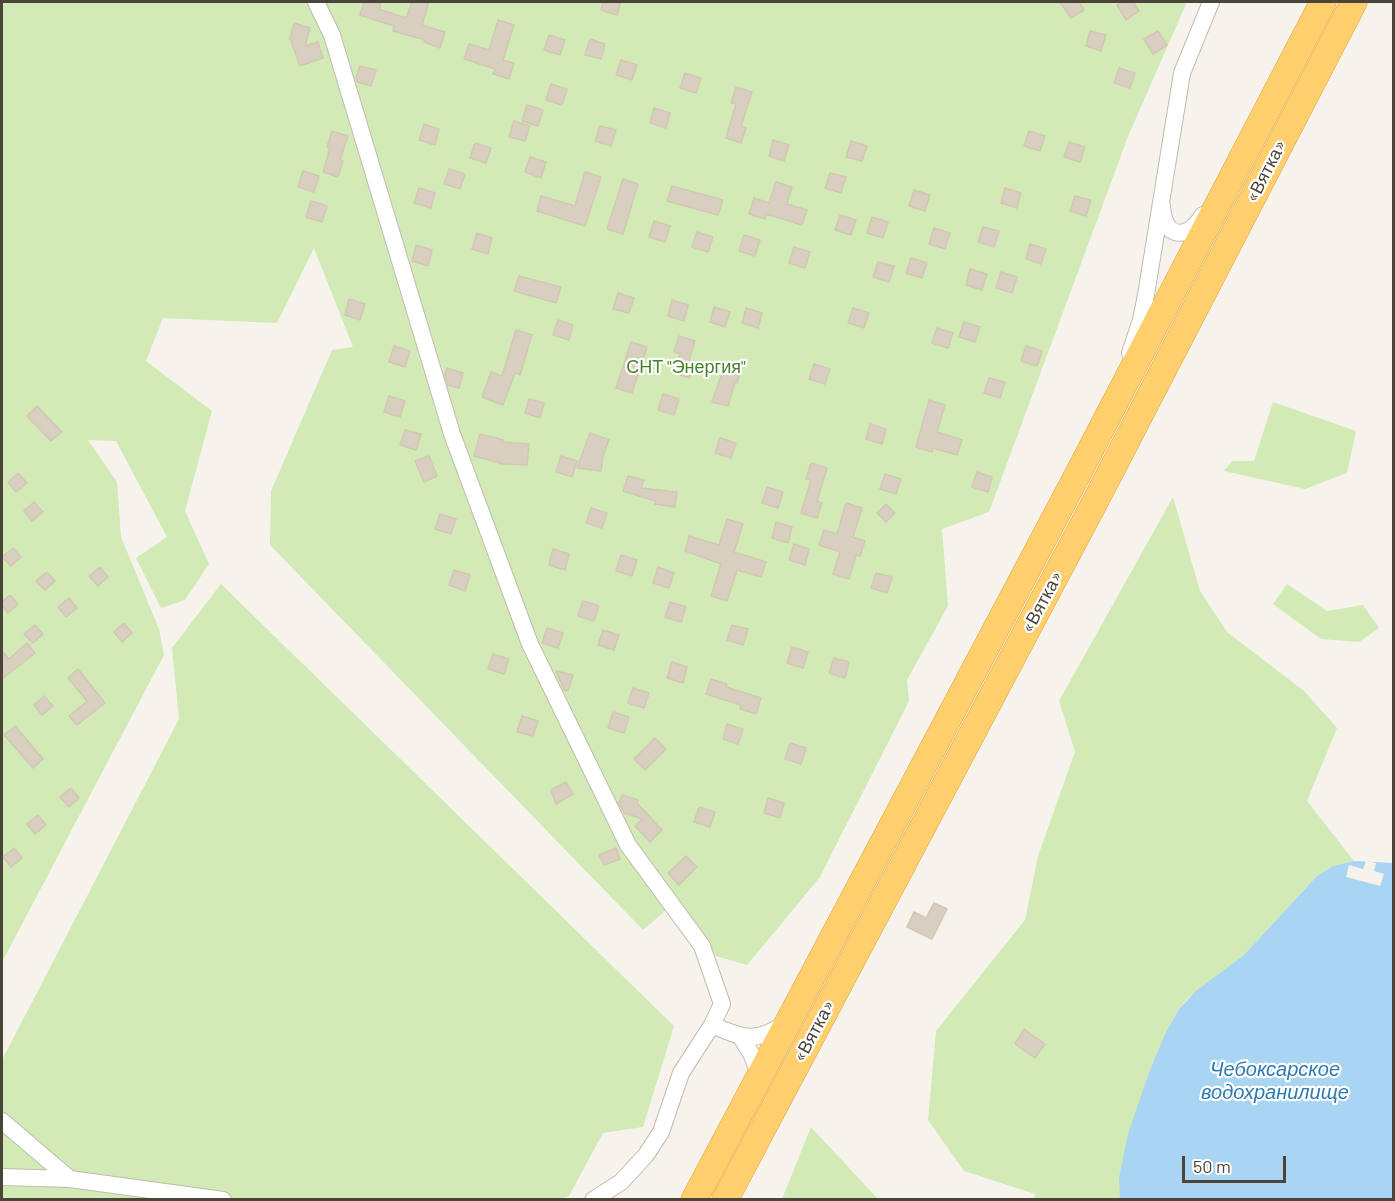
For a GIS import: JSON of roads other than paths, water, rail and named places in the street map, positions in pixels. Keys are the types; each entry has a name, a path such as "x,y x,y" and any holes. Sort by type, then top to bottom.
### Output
{"highway":[{"name":"«Вятка»","path":"694,1200 1080,470 1323,2"},
{"name":"«Вятка»","path":"725,1200 1097,498 1354,2"}],"street":[{"path":"316,2 332,35 452,434 530,644 628,845 702,946 722,1004 712,1025 681,1073 661,1132 646,1155 621,1182 593,1200"},
{"path":"1080,470 1134,344 1141,320 1182,73 1211,2"},
{"path":"1162,199 1165,225 1181,232 1192,229 1261,122"},
{"path":"712,1025 741,1037 759,1037 791,1019"},
{"path":"741,1037 752,1055 760,1078"},
{"path":"2,1121 70,1179"},
{"path":"2,1177 70,1179 223,1200"}],"water":[{"name":"Чебоксарское водохранилище","path":"1354,861 1393,863 1393,1199 1120,1200 1119,1178 1128,1134 1151,1067 1179,1009 1196,991 1244,955 1317,876 1333,866"}],"park label":[{"name":"СНТ \"Энергия\"","path":"686,367"}]}
